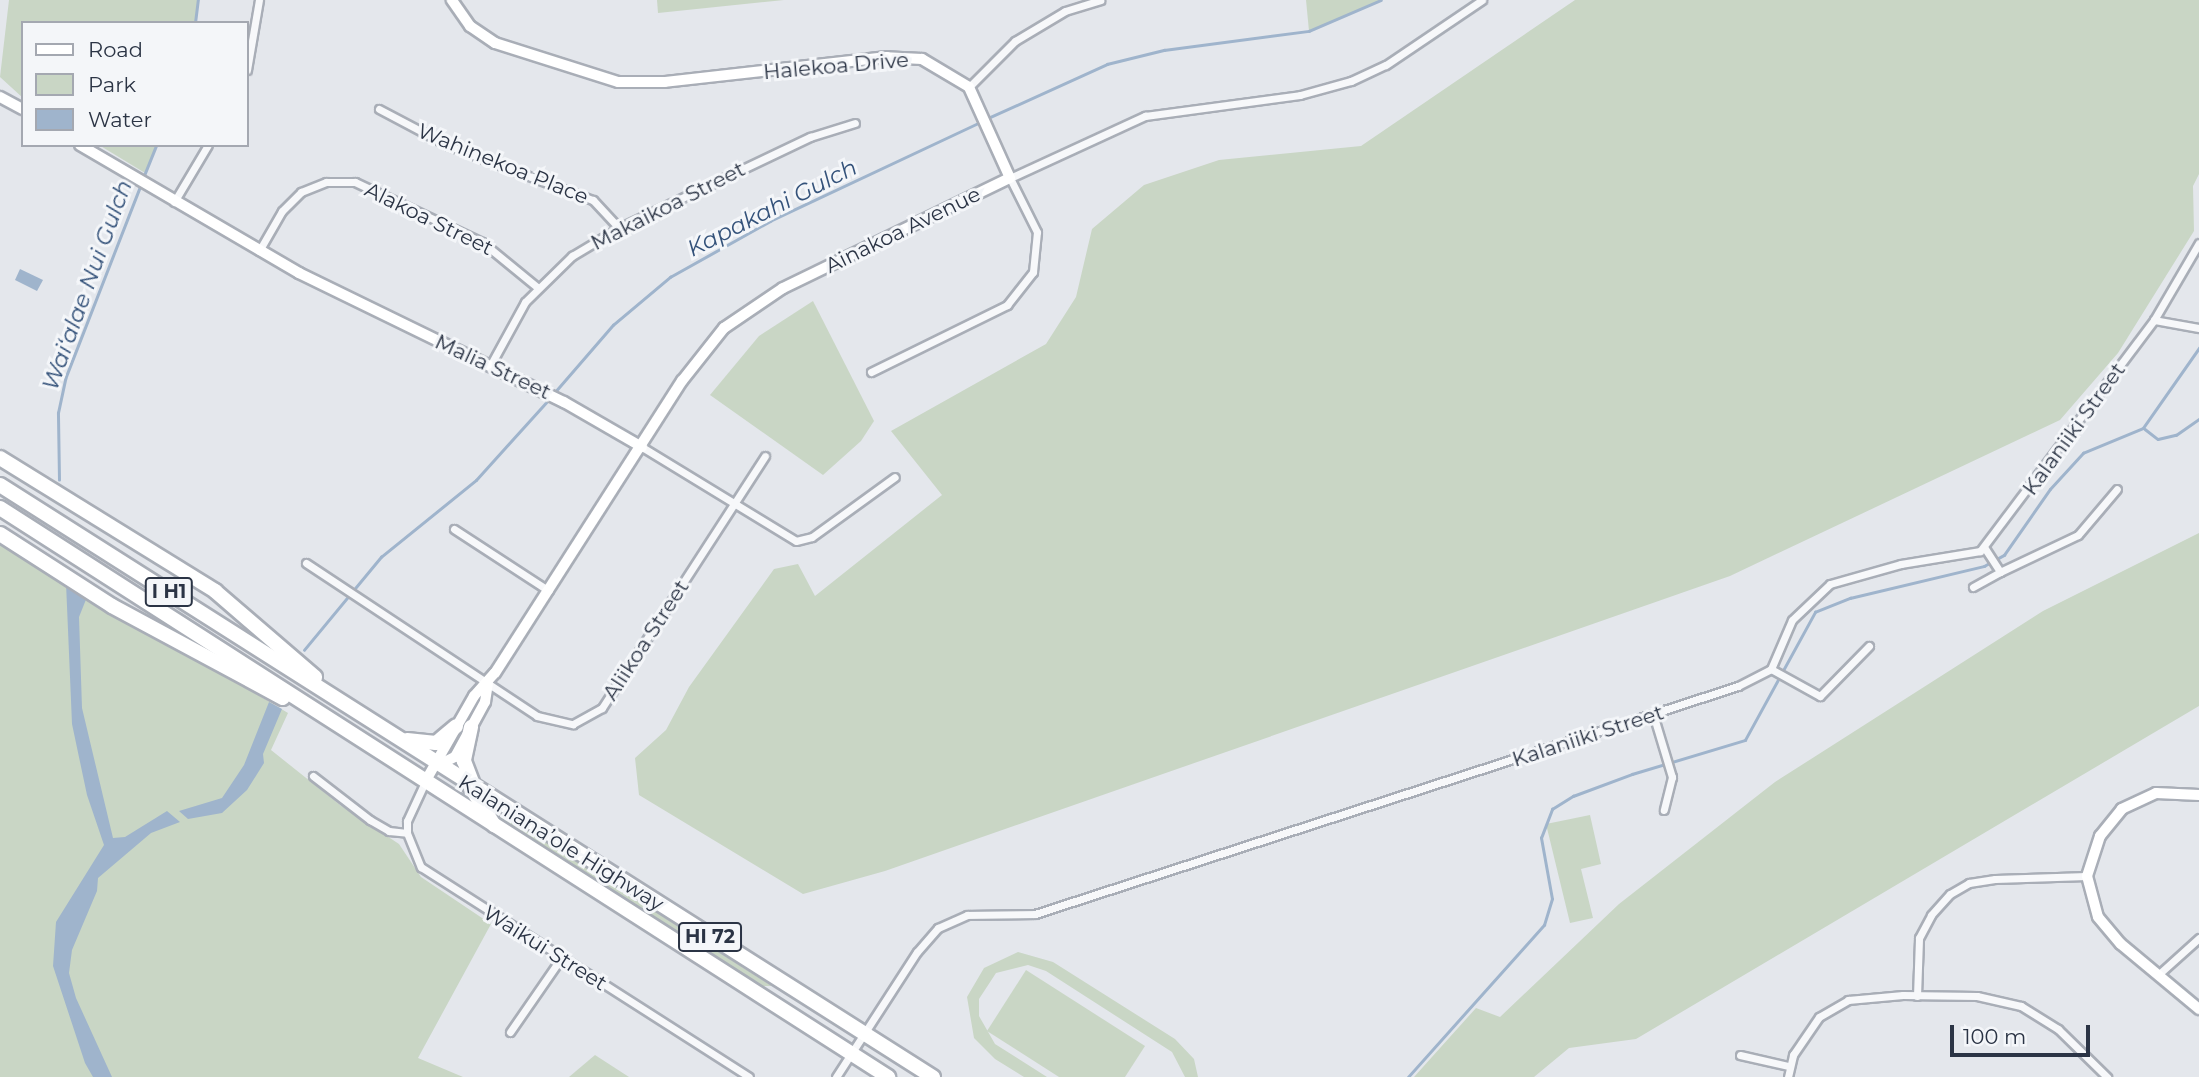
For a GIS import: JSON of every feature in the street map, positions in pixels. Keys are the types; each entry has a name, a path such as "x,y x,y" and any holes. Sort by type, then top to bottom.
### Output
{"highway":[{"path":"0,458 215,591 338,700"},
{"name":"I H1","path":"0,485 439,765"},
{"name":"I H1","path":"0,508 425,782"},
{"path":"0,534 112,606 356,737"},
{"path":"392,734 432,743 456,726"},
{"path":"471,727 464,761 471,785 495,827"},
{"name":"Kalaniana’ole Highway","path":"439,765 933,1077"},
{"name":"Kalaniana’ole Highway","path":"425,782 888,1077"}],"street":[{"path":"248,64 259,0"},
{"name":"Halekoa Drive","path":"452,0 470,26 495,43 618,82 665,82 887,57 922,59 969,87"},
{"path":"871,372 1007,305 1033,272 1037,232 969,87 1015,41 1065,11 1100,0"},
{"name":"Ainakoa Avenue","path":"425,782 439,765 456,726 474,696 488,684 696,361 744,312 783,288 1010,178 1146,116 1300,95 1351,81 1385,65 1482,0"},
{"path":"0,97 21,108"},
{"name":"Wahinekoa Place","path":"379,109 449,146 593,200 619,228"},
{"name":"Makaikoa Street","path":"490,366 512,320 537,287 572,256 619,228 810,136 855,123"},
{"name":"Malia Street","path":"83,147 173,203 259,251 564,401 787,538 805,541 895,477"},
{"path":"173,203 207,147"},
{"name":"Alakoa Street","path":"259,251 282,211 301,192 326,182 355,182 482,242 537,287"},
{"name":"Kalaniiki Street","path":"1984,547 2154,320 2199,243"},
{"path":"2154,320 2199,328"},
{"name":"Aliikoa Street","path":"306,563 488,684 552,722 573,724 593,715 610,696 765,456"},
{"path":"1973,587 1998,568 2078,535 2117,489"},
{"path":"454,529 550,590"},
{"path":"1870,646 1820,695 1771,669 1793,620 1830,584 1984,547 1998,568"},
{"name":"Kalaniiki Street","path":"836,1077 917,952 938,928 967,915 1035,915 1738,686 1771,669"},
{"name":"Ainakoa Avenue","path":"439,765 455,757 485,702 488,684"},
{"path":"1653,714 1672,777 1664,810"},
{"path":"313,776 370,820 389,831 407,833 410,809 425,782"},
{"path":"2199,795 2156,793 2122,809 2100,836 2087,876 2098,917 2121,944 2199,1009"},
{"name":"Waikui Street","path":"407,833 414,856 429,875 749,1077"},
{"path":"1917,996 1919,938 1931,915 1950,894 1969,883 1995,879 2087,876"},
{"path":"2159,974 2199,938"},
{"path":"510,1032 561,958"},
{"path":"1788,1077 1788,1066 1813,1024 1840,1003 1859,997 1976,996 2021,1006 2058,1029 2108,1077"},
{"path":"1740,1055 1788,1066"}],"green space":[{"path":"9,0 198,0 195,21 21,21 21,96 0,77"},
{"path":"657,0 784,0 658,13"},
{"path":"1306,0 1381,0 1309,31"},
{"path":"1575,0 2199,0 2199,174 2193,186 2194,231 2118,353 2060,420 1730,576 885,871 803,894 639,795 635,758 666,730 689,687 774,569 798,564 815,596 942,495 891,431 1046,344 1076,297 1092,229 1144,185 1219,160 1361,146"},
{"path":"102,147 155,147 145,173"},
{"path":"813,301 874,421 861,441 823,475 710,395 759,336"},
{"path":"2199,533 2199,706 1636,1039 1569,1048 1534,1077 1414,1077 1476,1008 1500,1017 1619,904 1775,782 2043,611"},
{"path":"0,540 288,713 271,750 340,805 399,844 421,877 491,924 418,1058 463,1077 0,1077"},
{"path":"498,815 519,825 772,986 760,986 717,961 509,827"},
{"path":"1590,815 1601,864 1581,869 1593,918 1570,923 1546,824"},
{"path":"1018,952 1053,962 1175,1039 1194,1059 1198,1077 1185,1077 1172,1052 1046,971 1028,965 996,973 979,999 979,1016 995,1044 1047,1077 1024,1077 995,1059 974,1038 967,997 984,968"},
{"path":"1026,970 1145,1046 1125,1077 1059,1077 987,1031"},
{"path":"595,1055 629,1077 569,1077"}],"water":[{"path":"20,269 43,280 37,291 15,280"},
{"path":"66,583 87,597 79,617 82,708 113,838 125,837 167,811 180,822 151,833 98,878 97,891 72,950 69,973 76,998 112,1077 93,1077 85,1063 53,966 56,922 104,845 87,795 72,724"},
{"path":"269,702 282,709 263,754 264,763 247,790 222,813 188,819 179,811 222,798 244,765"}],"waterway":[{"name":"Waiʻalae Nui Gulch","path":"195,21 198,0"},
{"name":"Kapakahi Gulch","path":"986,119 1107,64 1164,50 1309,31 1381,0"},
{"name":"Kapakahi Gulch","path":"554,393 613,325 670,277 770,221 980,122"},
{"name":"Waiʻalae Nui Gulch","path":"143,178 155,147"},
{"name":"Waiʻalae Nui Gulch","path":"59,480 58,413 65,379 141,184"},
{"path":"1408,1077 1544,925 1552,899 1541,838 1552,809 1573,796 1632,774 1745,740 1815,612 1850,598 1984,566 2004,555 2050,489 2083,453 2143,428 2199,348"},
{"name":"Kapakahi Gulch","path":"304,650 381,557 476,480 550,398"},
{"path":"2145,429 2158,439 2176,435 2199,419"}]}
